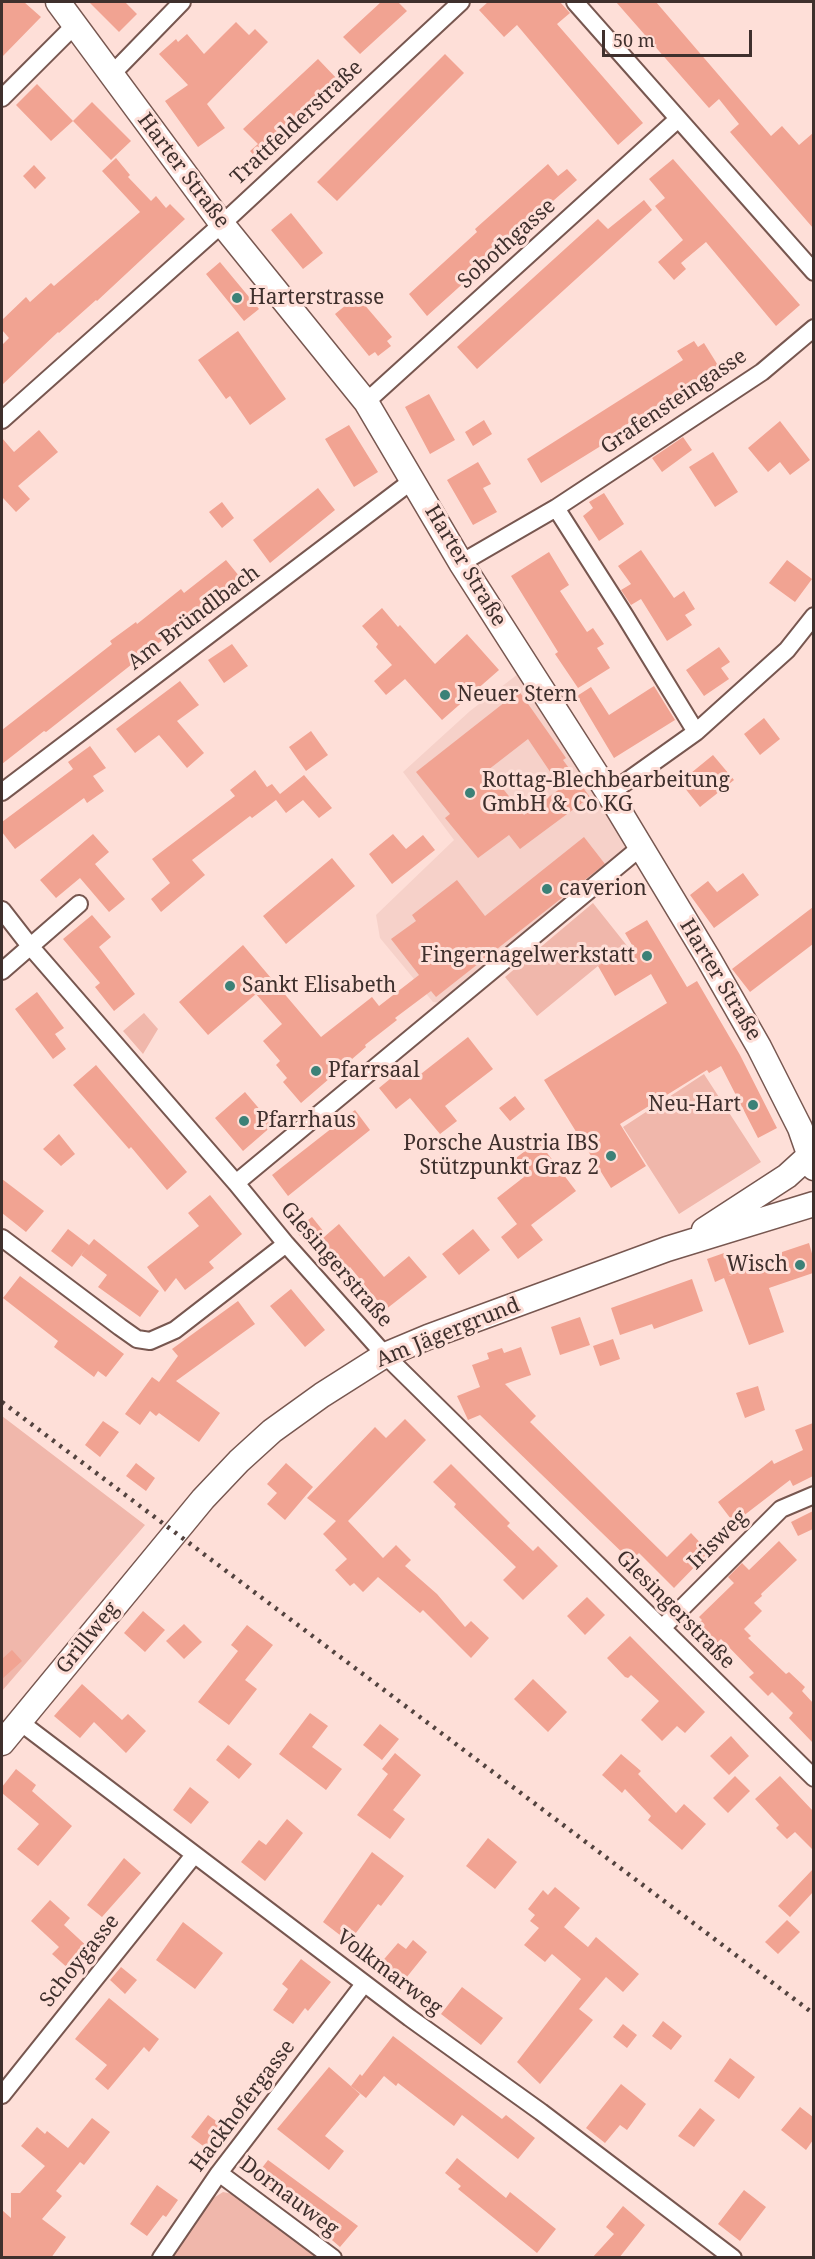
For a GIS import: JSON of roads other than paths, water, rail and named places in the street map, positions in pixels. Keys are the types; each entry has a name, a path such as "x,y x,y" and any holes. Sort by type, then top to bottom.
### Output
{"main road":[{"name":"Harter Straße","path":"57,2 222,224 366,402 461,563 609,794 759,1047 801,1128 812,1161"},
{"name":"Am Jägergrund","path":"668,1249 706,1229 812,1161"},
{"name":"Am Jägergrund","path":"174,1532 232,1469 272,1431 322,1395 385,1355 668,1249 813,1204"},
{"name":"Grillweg","path":"2,1743 174,1532"}],"street":[{"path":"111,75 182,2"},
{"name":"Trattfelderstraße","path":"2,420 222,224 461,2"},
{"path":"575,2 813,272"},
{"path":"2,98 75,25"},
{"name":"Sobothgasse","path":"366,402 678,119"},
{"name":"Grafensteingasse","path":"461,563 556,508 762,372 813,328"},
{"name":"Am Bründlbach","path":"2,792 413,480"},
{"path":"556,508 696,732"},
{"path":"609,794 696,732 787,650 813,616"},
{"path":"236,1183 641,847"},
{"path":"2,971 79,904"},
{"name":"Glesingerstraße","path":"2,910 30,946 236,1183 286,1244 385,1355 813,1778"},
{"path":"2,1238 120,1327 137,1338 150,1341 175,1330 286,1244"},
{"name":"Irisweg","path":"662,1628 782,1509 813,1495"},
{"name":"Volkmarweg","path":"20,1722 364,1984 541,2112 733,2258"},
{"name":"Schoygasse","path":"2,2095 194,1855"},
{"name":"Hackhofergasse","path":"161,2258 219,2173 364,1984"},
{"name":"Dornauweg","path":"219,2173 333,2258"}],"railway":[{"path":"2,1402 814,2014"}],"place":[{"name":"Harterstrasse","path":"237,298"},
{"name":"Neuer Stern","path":"445,695"},
{"name":"Rottag-Blechbearbeitung GmbH & Co KG","path":"470,793"},
{"name":"caverion","path":"547,889"},
{"name":"Fingernagelwerkstatt","path":"647,956"},
{"name":"Sankt Elisabeth","path":"230,986"},
{"name":"Pfarrsaal","path":"316,1071"},
{"name":"Neu-Hart","path":"753,1105"},
{"name":"Pfarrhaus","path":"244,1121"},
{"name":"Porsche Austria IBS Stützpunkt Graz 2","path":"611,1156"},
{"name":"Wisch","path":"800,1265"}]}
